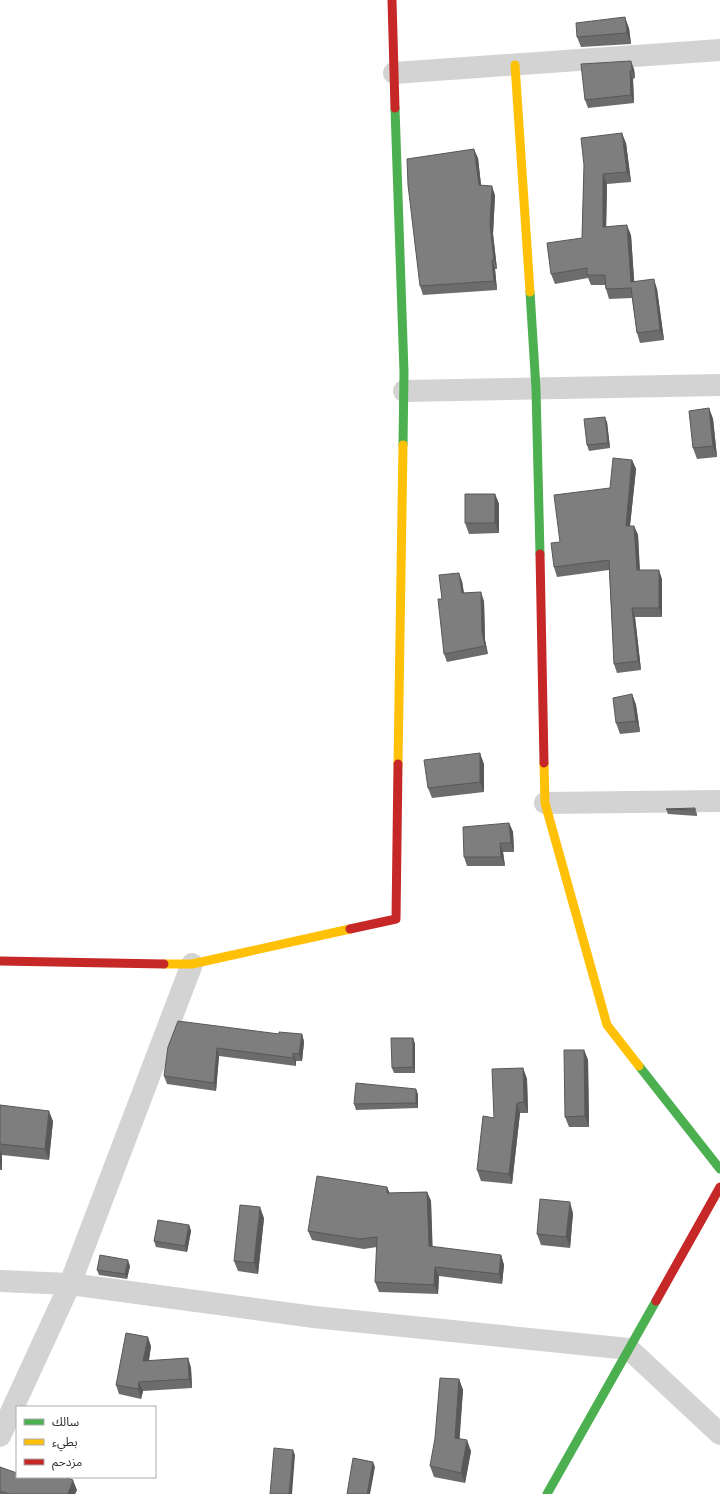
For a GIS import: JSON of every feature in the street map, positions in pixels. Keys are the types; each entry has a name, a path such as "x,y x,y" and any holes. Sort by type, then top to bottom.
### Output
{"main road":[{"path":"0,961 192,964 396,919 404,391 392,0"},
{"path":"515,65 536,389 545,803 607,1025 720,1169"},
{"path":"547,1494 720,1187"}],"street":[{"path":"394,73 720,50"},
{"path":"404,391 720,385"},
{"path":"545,803 720,801"},
{"path":"0,1436 70,1284 192,964"},
{"path":"0,1281 70,1284 314,1317 629,1349 720,1434"}],"building":[{"path":"625,17 627,33 577,37 576,23"},
{"path":"631,61 631,95 585,100 581,64"},
{"path":"622,133 627,172 603,174 603,227 627,225 631,282 654,279 660,330 637,333 631,288 606,289 605,275 587,275 587,268 551,274 547,243 582,238 584,165 581,138"},
{"path":"474,149 479,185 492,186 490,225 494,260 492,260 494,281 420,286 408,185 407,159"},
{"path":"709,408 713,446 693,448 689,411"},
{"path":"605,417 608,443 587,445 584,419"},
{"path":"613,458 632,460 626,526 634,526 637,570 659,570 659,608 632,608 638,661 614,664 609,560 554,567 551,543 560,542 554,495 610,488"},
{"path":"465,494 495,494 495,523 465,523"},
{"path":"459,573 462,593 481,592 482,632 485,646 444,654 438,599 442,599 439,575"},
{"path":"632,694 636,721 616,723 613,698"},
{"path":"480,753 480,782 428,788 424,760"},
{"path":"695,808 695,810 666,809"},
{"path":"509,823 511,843 500,843 501,857 464,857 463,827"},
{"path":"178,1021 279,1034 279,1032 302,1034 299,1054 293,1053 293,1058 217,1048 214,1083 164,1076 168,1047"},
{"path":"391,1038 413,1038 413,1067 392,1068"},
{"path":"564,1050 584,1050 585,1116 565,1117"},
{"path":"523,1068 524,1102 517,1103 509,1174 477,1170 483,1116 494,1118 492,1069"},
{"path":"356,1083 416,1089 416,1103 354,1104"},
{"path":"0,1105 49,1111 45,1149 0,1144"},
{"path":"317,1176 387,1187 387,1193 427,1192 429,1246 501,1255 499,1274 435,1267 434,1285 375,1282 377,1237 360,1239 308,1231"},
{"path":"540,1199 570,1202 566,1237 537,1234"},
{"path":"240,1205 260,1207 254,1263 234,1261"},
{"path":"158,1220 189,1225 185,1246 154,1241"},
{"path":"100,1255 128,1260 125,1274 97,1270"},
{"path":"126,1333 148,1337 143,1361 188,1358 189,1379 139,1382 138,1389 116,1385"},
{"path":"440,1378 459,1379 455,1438 467,1440 461,1473 430,1466 435,1438"},
{"path":"274,1448 293,1450 289,1494 270,1494"},
{"path":"353,1458 373,1462 367,1494 347,1494"},
{"path":"0,1467 16,1473 16,1478 68,1478 73,1480 68,1494 9,1494 0,1491"}],"traffic: fast":[{"path":"395,108 404,372 403,445"},
{"path":"530,292 536,389 540,554"},
{"path":"639,1066 720,1169"},
{"path":"547,1494 656,1301"}],"traffic: slow":[{"path":"515,65 530,292"},
{"path":"398,764 403,445"},
{"path":"544,763 545,803 607,1025 639,1066"},
{"path":"164,964 192,964 350,929"}],"traffic: jam":[{"path":"392,0 395,108"},
{"path":"540,554 544,763"},
{"path":"350,929 396,919 398,764"},
{"path":"0,961 164,964"},
{"path":"656,1301 720,1187"}]}
